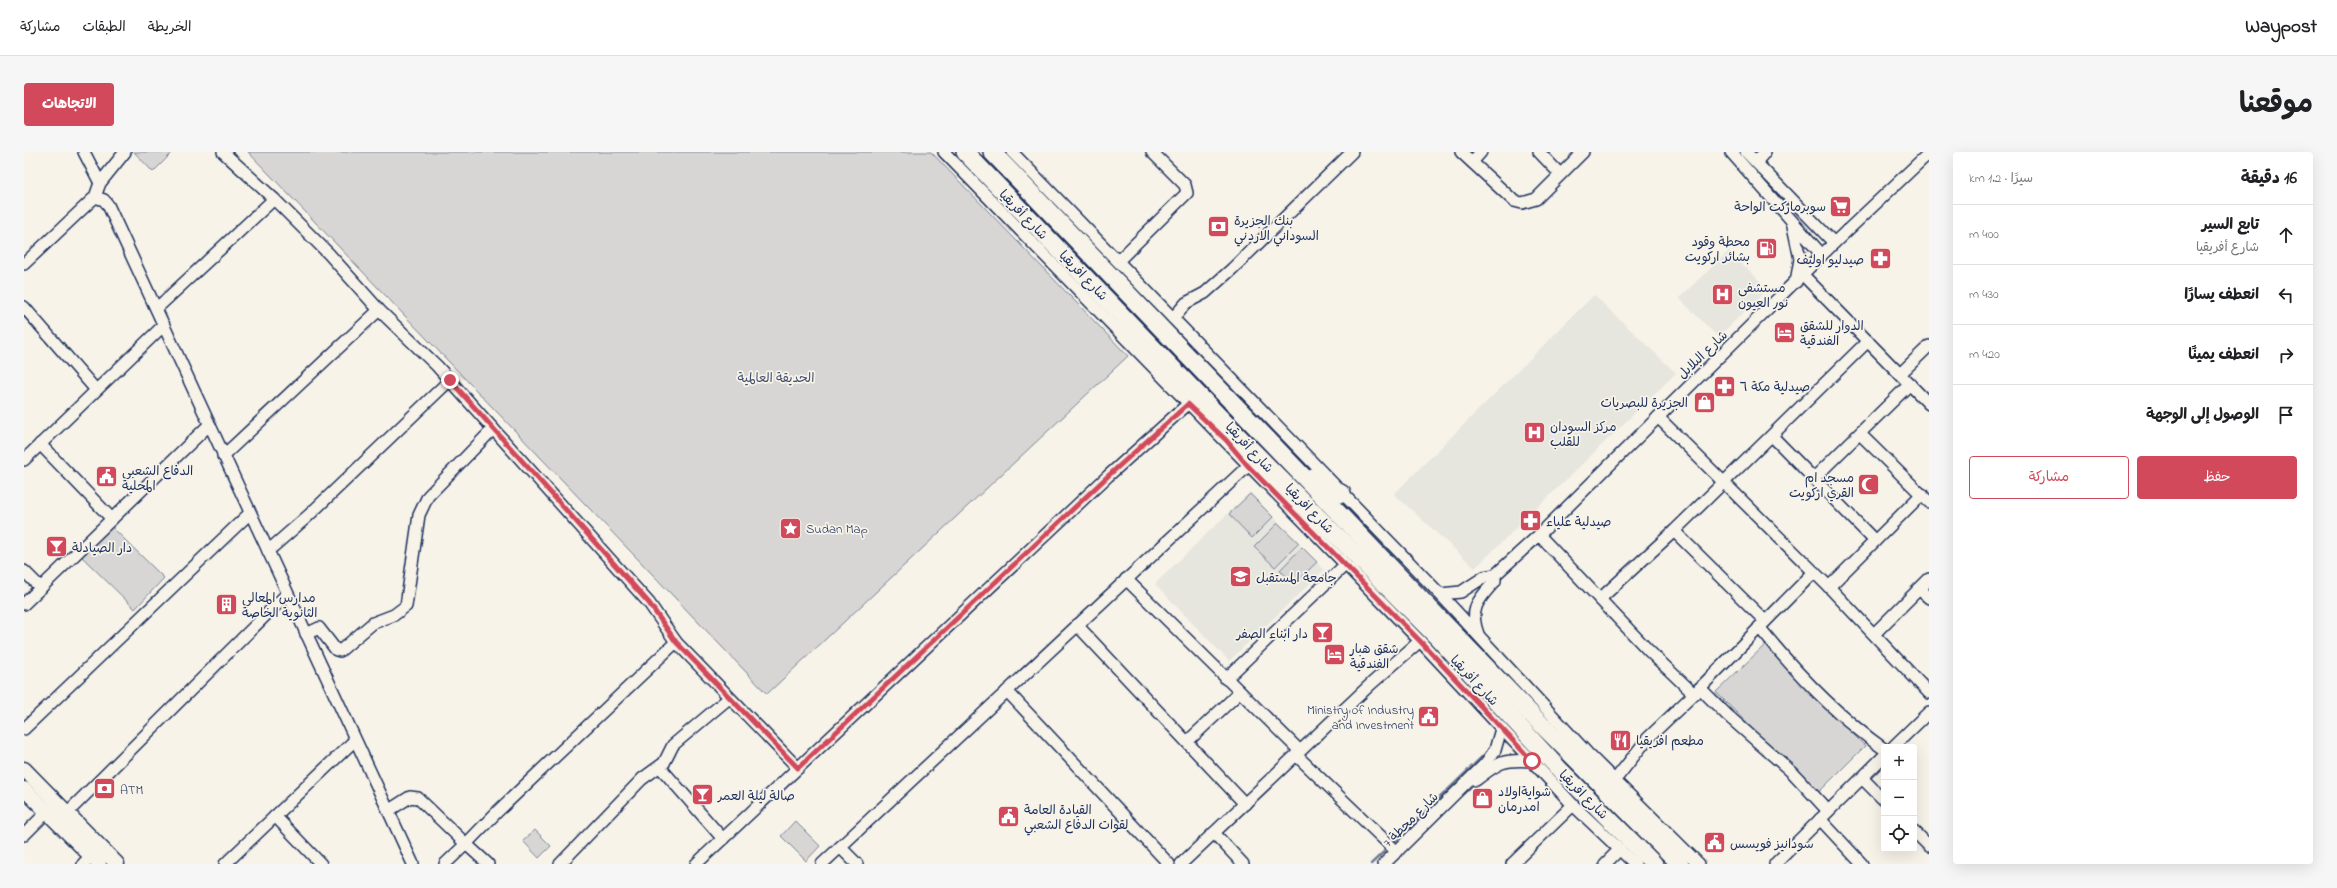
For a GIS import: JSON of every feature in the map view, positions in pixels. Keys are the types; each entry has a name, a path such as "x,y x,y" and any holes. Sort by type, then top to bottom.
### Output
{"highway":[{"name":"شارع افريقيا","path":"965,152 1079,270 1229,435 1437,637 1560,770 1654,864"},
{"name":"شارع افريقيا","path":"992,152 1085,249 1113,267 1298,471 1535,718 1680,864"},
{"path":"1079,270 1085,249"},
{"path":"1095,288 1113,267"},
{"path":"1298,471 1342,494"}],"main road":[{"path":"24,769 117,864"},
{"path":"24,789 91,861"}],"street":[{"path":"84,152 100,183"},
{"path":"24,264 96,197 100,183 125,152"},
{"path":"223,152 274,198 329,254 379,310 450,380 649,603 676,642 798,768"},
{"name":"شارع أفريقيا","path":"944,152 1188,404 1229,435 1248,466 1420,641 1573,805 1635,864"},
{"path":"1012,152 1113,267 1173,318 1440,594 1589,755 1699,864"},
{"path":"1113,267 1187,193 1185,185 1152,152"},
{"path":"1173,318 1186,303 1205,292 1232,269 1352,152"},
{"path":"1461,152 1514,201 1522,203 1536,199 1583,152"},
{"path":"1472,162 1481,152"},
{"path":"1539,152 1560,174"},
{"path":"1731,152 1822,255"},
{"path":"1746,152 1834,243"},
{"path":"1756,162 1765,152"},
{"name":"شارع البلابل","path":"1440,594 1461,592 1484,577 1495,575 1539,535 1800,279 1834,243 1929,154"},
{"path":"96,197 99,197 108,205 157,308 223,456 413,864"},
{"path":"157,308 274,198"},
{"path":"1791,219 1800,259 1800,279 1868,341 1929,404"},
{"path":"24,307 96,390"},
{"path":"223,456 379,310"},
{"path":"24,460 164,325"},
{"path":"1600,599 1674,531 1868,341"},
{"path":"1900,374 1929,346"},
{"path":"268,551 308,516 450,380"},
{"path":"1814,478 1910,384"},
{"path":"696,864 1102,482 1188,404"},
{"path":"1658,417 1829,587 1929,693"},
{"path":"24,604 209,425"},
{"path":"306,634 319,628 336,650 340,651 373,623 394,615 406,606 419,515 424,504 428,496 493,429"},
{"path":"1829,587 1875,541 1925,498 1860,434"},
{"path":"1772,436 1875,541"},
{"path":"40,444 112,519"},
{"path":"822,864 1248,466"},
{"path":"24,729 250,513"},
{"path":"1674,531 1762,624 1794,668 1843,718 1881,747"},
{"path":"1539,535 1600,599 1697,691 1793,773 1862,864"},
{"path":"1226,679 1345,564"},
{"path":"24,571 41,588"},
{"path":"1615,780 1648,738 1697,691 1814,572"},
{"name":"شارع البلابل","path":"1480,638 1475,622 1475,610 1481,596 1495,581 1495,575"},
{"path":"1126,579 1240,692 1298,753 1397,852"},
{"path":"1874,634 1929,579"},
{"path":"1920,589 1929,598"},
{"path":"67,813 287,594"},
{"path":"1077,625 1245,804"},
{"path":"1181,864 1298,753 1420,641"},
{"path":"445,864 509,800 676,642"},
{"path":"1007,691 1169,864"},
{"path":"1188,742 1240,692"},
{"path":"560,864 642,779 664,763 673,745 729,698"},
{"path":"1896,744 1929,712"},
{"path":"1454,795 1493,754 1501,729"},
{"path":"225,864 355,740"},
{"path":"1454,795 1510,759 1532,761"},
{"path":"1775,864 1881,759"},
{"path":"660,767 723,839"},
{"path":"1862,778 1881,797"},
{"name":"شارع محطة 7","path":"1384,864 1454,795"},
{"path":"388,811 410,798 418,798 488,864"},
{"path":"1512,864 1573,805"},
{"path":"24,835 47,812"},
{"path":"275,816 321,864"},
{"path":"1214,833 1243,864"},
{"path":"1917,834 1929,846"},
{"path":"840,847 857,864"},
{"path":"1605,864 1620,849"}],"shaded area":[{"name":"مستشفى نور العيون","path":"1729,251 1768,289 1718,337 1679,298"},
{"name":"مركز السودان للقلب","path":"1594,295 1676,373 1475,568 1394,494"},
{"name":"جامعة المستقبل","path":"1250,492 1324,570 1229,661 1155,584"}],"green space":[{"path":"134,152 173,152 153,172"},
{"name":"الحديقة العالمية","path":"248,152 931,152 1128,356 767,694"},
{"path":"1250,494 1273,517 1252,538 1229,514"},
{"path":"1278,523 1299,543 1275,567 1254,547"},
{"path":"112,527 164,578 135,609 82,557"},
{"path":"1302,547 1317,562 1294,584 1280,570"},
{"path":"1765,645 1865,746 1817,794 1716,692"},
{"path":"795,821 820,846 806,861 781,836"},
{"path":"535,830 551,846 539,858 523,841"}],"waterway":[{"path":"1393,843 1489,750"},
{"path":"1371,864 1388,848"}],"place":[{"name":"سوبرماركت الواحة","path":"1841,206"},
{"name":"بنك الجزيرة السوداني الاردني","path":"1219,227"},
{"name":"محطة وقود بشائر اركويت","path":"1766,248"},
{"name":"صيدليو اوليف","path":"1880,259"},
{"name":"مستشفى نور العيون","path":"1723,294"},
{"name":"الدوار للشقق الفندقية","path":"1785,332"},
{"name":"صيدلية مكة ٦","path":"1724,386"},
{"name":"الجزيرة للبصريات","path":"1704,402"},
{"name":"مركز السودان للقلب","path":"1534,433"},
{"name":"الدفاع الشعبي المحلية","path":"106,477"},
{"name":"مسجد ام القري اركويت","path":"1869,484"},
{"name":"صيدلية علياء","path":"1530,521"},
{"name":"Sudan Map","path":"791,528"},
{"name":"دار الصيادلة","path":"56,547"},
{"name":"جامعة المستقبل","path":"1240,577"},
{"name":"مدارس المعالي الثانوية الخاصة","path":"226,604"},
{"name":"دار ابناء الصفر","path":"1323,633"},
{"name":"شقق هبار الفندقية","path":"1335,655"},
{"name":"Ministry of Industry and Investment","path":"1429,716"},
{"name":"مطعم افريقيا","path":"1620,740"},
{"name":"ATM","path":"104,789"},
{"name":"صالة ليلة العمر","path":"702,795"},
{"name":"شوايةاولاد امدرمان","path":"1483,798"},
{"name":"القيادة العامة لقوات الدفاع الشعبي","path":"1008,816"},
{"name":"سودانيز فويسس","path":"1715,843"}],"route":[{"path":"450,380 649,603 676,642 798,768 1108,476 1188,404 1226,440 1248,466 1420,641 1532,761"}]}
